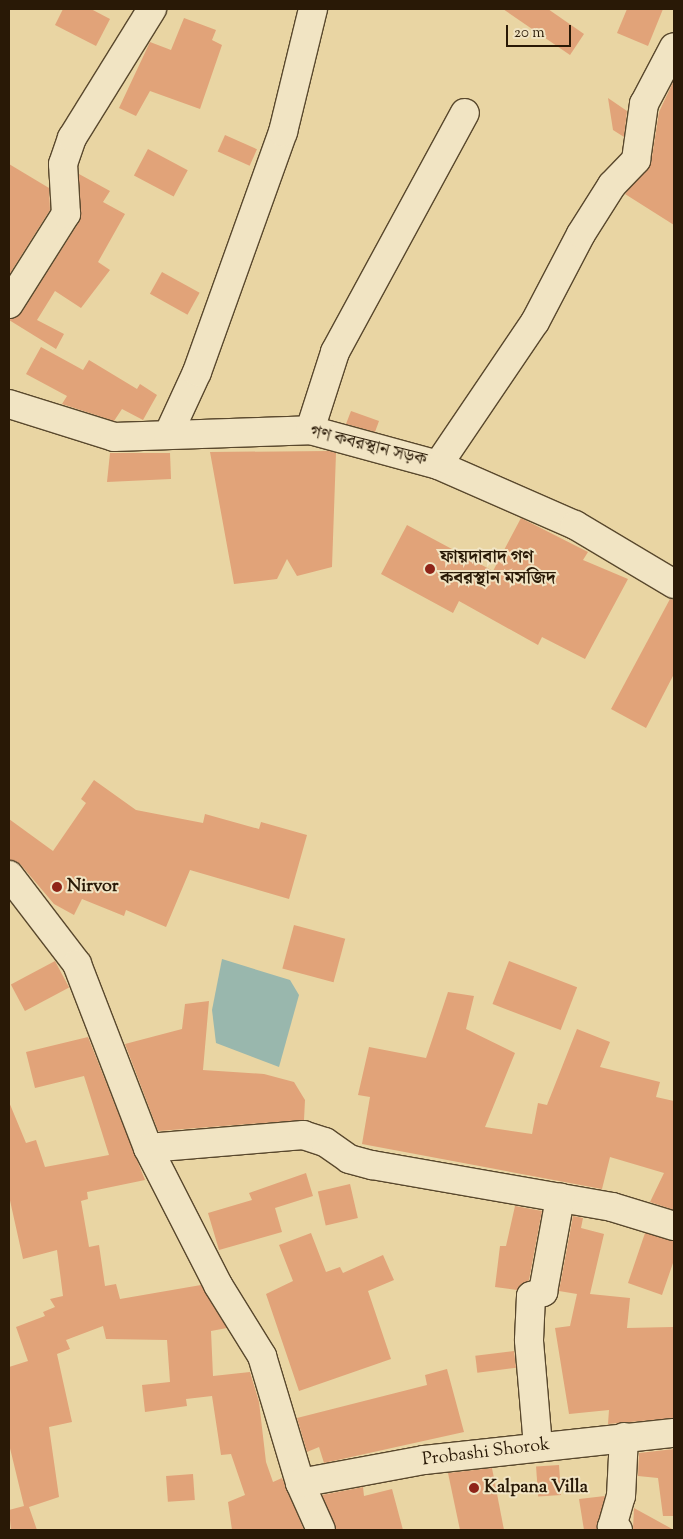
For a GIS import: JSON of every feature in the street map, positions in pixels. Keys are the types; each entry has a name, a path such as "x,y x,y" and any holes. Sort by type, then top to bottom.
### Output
{"street":[{"path":"9,304 66,214 63,164 72,138 152,9"},
{"path":"168,434 197,372 283,132 313,9"},
{"path":"438,465 535,322 581,234 612,185 636,160 644,104 674,47"},
{"path":"310,430 335,352 465,113"},
{"name":"গণ কবরস্থান সড়ক","path":"9,404 114,437 310,430 438,465 575,525 674,584"},
{"path":"9,874 77,964 148,1148 218,1285 262,1356 300,1483 321,1530"},
{"path":"148,1148 303,1135 325,1142 349,1159 372,1166 560,1198 674,1226"},
{"path":"538,1446 528,1340 531,1296 544,1292 560,1198"},
{"name":"Probashi Shorok","path":"300,1483 424,1460 538,1446 674,1433"},
{"path":"618,1530 612,1527 622,1496 624,1438"}],"water":[{"path":"222,959 290,980 299,995 279,1067 216,1043 212,1010"}],"building":[{"path":"63,9 91,9 110,19 96,46 55,25"},
{"path":"503,9 548,9 584,34 570,55"},
{"path":"627,9 663,9 648,46 617,33"},
{"path":"184,18 216,30 212,40 222,45 200,109 150,91 136,116 119,108 150,42 171,50"},
{"path":"674,80 674,225 625,194 651,163 659,112"},
{"path":"608,98 627,111 624,137 613,130"},
{"path":"225,135 257,149 250,166 218,151"},
{"path":"148,149 188,170 174,197 134,175"},
{"path":"9,164 49,188 50,210 9,275"},
{"path":"79,174 110,191 103,202 125,214 98,262 110,270 81,308 55,291 37,320 64,334 56,349 9,320 22,312 79,222"},
{"path":"162,272 200,293 187,315 150,294"},
{"path":"41,347 83,370 89,360 137,389 140,384 157,395 143,420 122,409 114,421 62,404 67,396 26,374"},
{"path":"351,411 379,421 375,432 346,424"},
{"path":"329,451 336,453 332,567 297,576 287,559 277,579 234,584 210,452"},
{"path":"110,453 170,453 171,479 107,482"},
{"path":"521,518 588,552 583,560 628,579 585,659 542,637 538,645 459,601 453,613 381,574 407,525 493,571"},
{"path":"670,599 674,600 674,674 646,728 611,709"},
{"path":"94,780 136,810 203,823 205,814 259,829 261,822 307,835 289,899 190,870 166,927 126,910 124,916 82,899 74,915 54,904 21,865 9,860 9,819 53,851 86,803 81,799"},
{"path":"294,925 345,939 334,982 282,968"},
{"path":"55,961 69,987 25,1011 11,984"},
{"path":"509,961 577,987 561,1030 493,1004"},
{"path":"448,992 474,996 466,1029 515,1053 485,1127 532,1134 538,1103 547,1105 577,1029 610,1042 600,1067 660,1082 656,1097 674,1101 674,1210 650,1202 664,1173 610,1157 602,1189 362,1144 370,1097 358,1095 369,1047 426,1058"},
{"path":"209,1001 203,1070 264,1074 294,1082 305,1100 304,1120 158,1131 125,1044 182,1029 185,1004"},
{"path":"88,1037 145,1180 87,1192 88,1199 81,1201 89,1247 99,1245 105,1286 116,1284 120,1299 201,1285 227,1328 211,1331 213,1376 250,1372 259,1402 266,1462 273,1482 282,1478 304,1530 232,1530 228,1502 245,1495 231,1454 221,1455 212,1396 186,1399 187,1406 145,1412 142,1385 170,1382 167,1340 106,1339 103,1326 66,1340 70,1349 57,1354 72,1422 49,1427 59,1497 29,1507 37,1530 11,1530 9,1510 24,1506 9,1444 9,1367 28,1361 16,1327 45,1316 43,1312 55,1307 50,1299 63,1296 57,1250 23,1259 9,1196 9,1102 26,1143 36,1140 45,1167 109,1155 84,1076 35,1088 26,1052"},
{"path":"306,1173 313,1196 275,1208 282,1232 219,1250 208,1213 252,1200 249,1193"},
{"path":"350,1184 358,1218 326,1226 318,1191"},
{"path":"515,1206 542,1211 529,1280 517,1290 495,1287 500,1246 506,1246"},
{"path":"573,1216 583,1218 581,1228 604,1234 590,1294 630,1298 627,1328 673,1327 674,1418 608,1424 609,1410 569,1414 555,1328 570,1326 577,1294 559,1291"},
{"path":"311,1233 326,1272 340,1267 343,1273 383,1255 394,1280 368,1291 391,1359 299,1391 266,1294 293,1281 279,1245"},
{"path":"645,1233 674,1241 674,1260 662,1295 628,1283"},
{"path":"514,1351 516,1368 477,1373 475,1356"},
{"path":"447,1369 464,1432 324,1463 319,1447 307,1452 297,1418 427,1385 425,1375"},
{"path":"674,1449 674,1516 663,1516 658,1478 638,1476 639,1453"},
{"path":"559,1465 561,1495 538,1497 536,1467"},
{"name":"Kalpana Villa","path":"492,1468 504,1530 460,1530 448,1473"},
{"path":"193,1474 195,1500 168,1502 166,1476"},
{"path":"363,1487 364,1496 392,1489 403,1530 336,1530 322,1495"},
{"path":"605,1496 597,1530 584,1530 579,1499"},
{"path":"634,1508 674,1530 633,1530"}],"place":[{"name":"ফায়দাবাদ গণ কবরস্থান মসজিদ","path":"430,569"},
{"name":"Nirvor","path":"57,887"},
{"name":"Kalpana Villa","path":"474,1488"}]}
